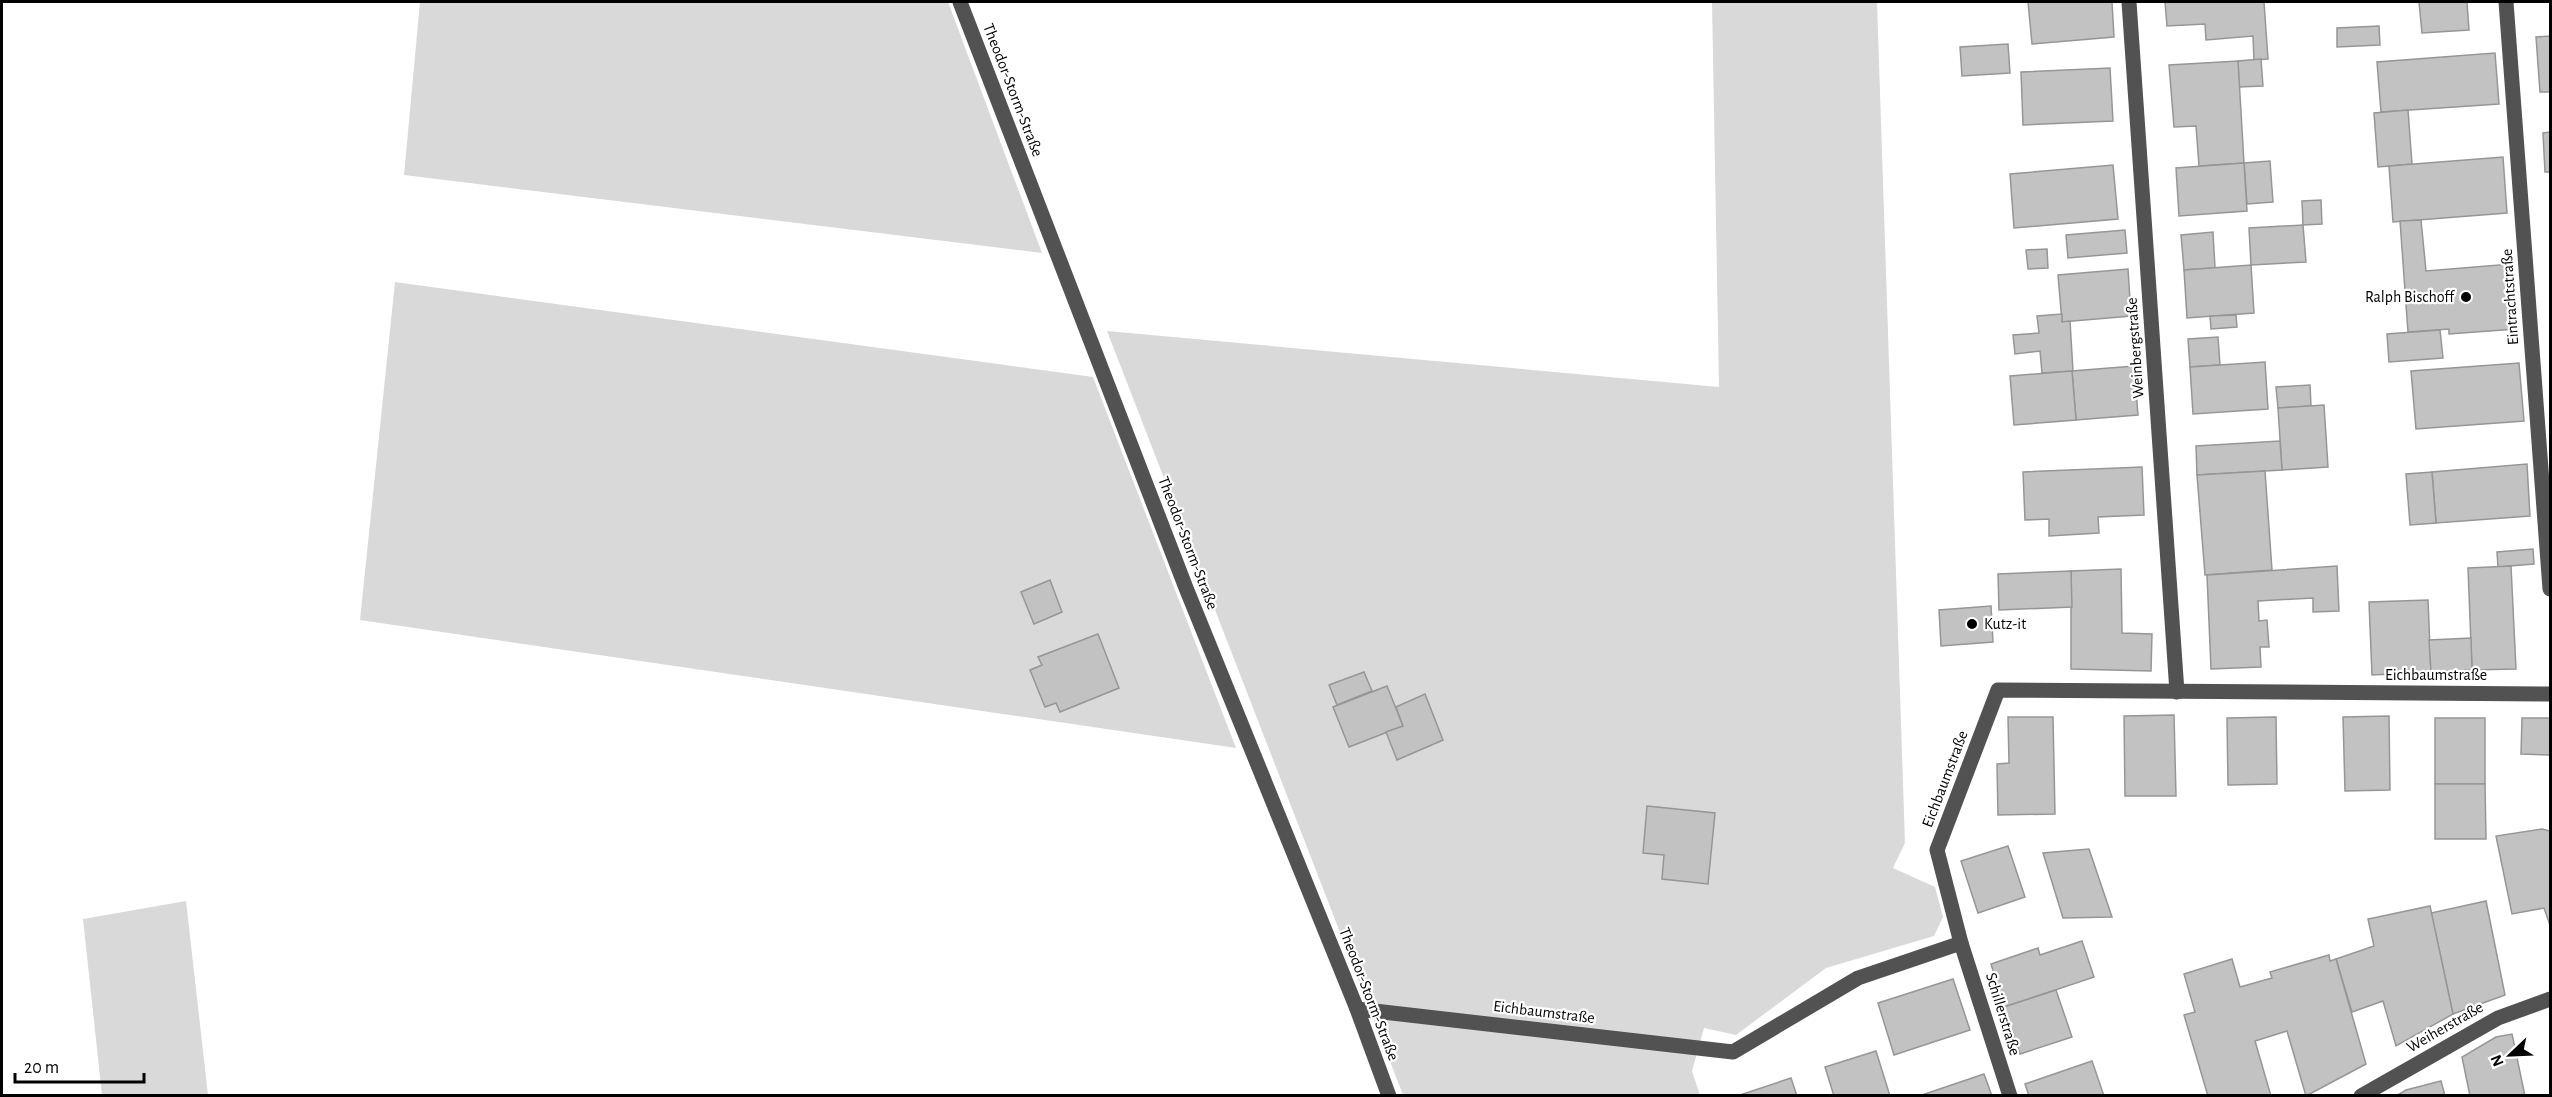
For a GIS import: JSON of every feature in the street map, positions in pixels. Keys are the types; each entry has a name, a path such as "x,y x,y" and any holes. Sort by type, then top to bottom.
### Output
{"street":[{"name":"Theodor-Storm-Straße","path":"960,2 1186,588 1357,1009 1389,1095"},
{"name":"Weinbergstraße","path":"2129,2 2177,692"},
{"name":"Eintrachtstraße","path":"2506,2 2550,589"},
{"name":"Eichbaumstraße","path":"1357,1009 1733,1052 1858,978 1961,943 1937,850 1998,690 2550,694"},
{"name":"Schillerstraße","path":"1961,943 2010,1095"},
{"name":"Weiherstraße","path":"2361,1095 2498,1018 2550,999"}],"shaded area":[{"path":"420,2 948,2 1042,253 404,175"},
{"path":"1712,2 1877,2 1905,843 1893,868 1935,887 1943,917 1934,936 1826,968 1736,1035 1704,1028 1692,1071 1700,1095 1403,1095 1107,331 1719,387"},
{"path":"395,282 1093,377 1236,748 360,620"},
{"path":"186,901 208,1095 102,1095 83,919"}],"building":[{"path":"2028,2 2112,2 2114,37 2032,44"},
{"path":"2165,2 2264,2 2268,59 2254,60 2253,36 2206,40 2205,24 2167,26"},
{"path":"2419,2 2467,2 2469,30 2422,33"},
{"path":"2379,26 2380,45 2337,47 2337,28"},
{"path":"2550,36 2550,92 2540,92 2536,37"},
{"path":"2008,44 2010,73 1962,76 1960,47"},
{"path":"2495,53 2499,104 2381,112 2377,62"},
{"path":"2261,59 2263,86 2239,87 2238,61"},
{"path":"2238,61 2244,163 2199,166 2196,126 2174,127 2169,65"},
{"path":"2110,68 2113,121 2023,125 2021,72"},
{"path":"2408,110 2412,164 2378,167 2374,113"},
{"path":"2550,132 2550,172 2545,172 2543,133"},
{"path":"2503,157 2507,213 2393,222 2389,166"},
{"path":"2270,161 2273,202 2247,204 2244,163"},
{"path":"2244,163 2247,211 2179,216 2176,168"},
{"path":"2113,165 2118,219 2014,228 2010,174"},
{"path":"2321,200 2322,224 2303,225 2302,201"},
{"path":"2421,220 2426,271 2511,264 2516,329 2449,334 2449,329 2408,332 2400,221"},
{"path":"2303,225 2306,262 2251,265 2249,228"},
{"path":"2125,230 2127,253 2068,258 2066,235"},
{"path":"2213,232 2215,268 2184,270 2181,235"},
{"path":"2047,249 2048,268 2028,269 2026,250"},
{"path":"2251,265 2254,313 2187,318 2184,270"},
{"path":"2128,269 2131,316 2062,322 2058,275"},
{"path":"2062,314 2062,322 2070,321 2073,371 2042,373 2040,351 2015,354 2013,335 2039,333 2037,316"},
{"path":"2236,315 2237,327 2211,329 2210,316"},
{"path":"2440,330 2443,358 2389,362 2387,334"},
{"path":"2218,337 2220,365 2190,367 2188,339"},
{"path":"2265,362 2268,409 2193,414 2190,367"},
{"path":"2519,363 2524,421 2416,429 2411,371"},
{"path":"2134,366 2138,415 2076,420 2072,371"},
{"path":"2072,371 2076,420 2014,425 2010,376"},
{"path":"2310,385 2311,406 2278,408 2276,387"},
{"path":"2324,405 2328,467 2282,470 2278,408"},
{"path":"2280,441 2282,470 2197,475 2196,446"},
{"path":"2527,464 2530,516 2436,523 2432,472"},
{"path":"2142,467 2144,515 2098,517 2099,533 2049,536 2049,519 2025,520 2023,472"},
{"path":"2265,471 2272,570 2205,575 2197,475"},
{"path":"2432,472 2436,523 2410,525 2406,474"},
{"path":"2533,549 2534,564 2498,567 2497,552"},
{"path":"2337,566 2339,611 2313,612 2313,598 2258,601 2259,621 2267,620 2269,647 2260,647 2261,667 2211,669 2207,575"},
{"path":"2511,566 2516,669 2472,670 2468,568"},
{"path":"2121,569 2122,633 2152,634 2151,671 2071,669 2071,571"},
{"path":"2071,571 2072,607 1999,610 1998,574"},
{"path":"1050,580 1062,612 1034,624 1021,592"},
{"path":"2428,600 2431,672 2372,675 2369,602"},
{"path":"1991,606 1993,642 1941,646 1939,610"},
{"path":"1098,634 1119,688 1060,712 1056,703 1045,707 1030,670 1042,665 1038,657"},
{"path":"2471,638 2472,670 2431,672 2429,640"},
{"path":"1364,672 1372,691 1337,705 1329,685"},
{"path":"1387,686 1403,726 1349,747 1333,707"},
{"path":"1425,694 1443,740 1397,760 1386,732 1403,726 1396,707"},
{"path":"2174,715 2176,796 2125,796 2124,716"},
{"path":"2389,716 2390,790 2345,791 2343,717"},
{"path":"2008,717 2053,717 2055,814 1998,815 1997,764 2009,763"},
{"path":"2276,717 2277,784 2228,785 2227,718"},
{"path":"2435,718 2485,718 2485,784 2435,784"},
{"path":"2522,718 2550,718 2550,755 2521,754"},
{"path":"2435,784 2485,784 2486,839 2435,839"},
{"path":"1647,806 1715,813 1708,884 1662,879 1664,855 1643,853"},
{"path":"2542,829 2550,831 2550,925 2544,908 2512,914 2496,836"},
{"path":"2008,846 2025,897 1978,913 1961,861"},
{"path":"2089,849 2112,917 2063,918 2043,853"},
{"path":"2486,901 2505,995 2453,1014 2431,913"},
{"path":"2430,906 2453,1014 2396,1046 2383,1001 2352,1012 2336,959 2374,946 2368,919"},
{"path":"2082,941 2094,977 2004,1007 1991,964 2038,948 2040,955"},
{"path":"2329,955 2330,961 2336,959 2366,1064 2306,1096 2287,1031 2255,1041 2271,1096 2208,1096 2184,1015 2195,1012 2184,974 2232,959 2240,987 2272,978 2270,972"},
{"path":"1953,979 1970,1030 1894,1055 1878,1003"},
{"path":"2056,990 2072,1037 2020,1054 2004,1007"},
{"path":"2512,1034 2525,1096 2470,1096 2462,1057 2496,1037"},
{"path":"1876,1051 1890,1096 1834,1096 1825,1067"},
{"path":"2092,1061 2104,1096 2029,1096 2025,1084"},
{"path":"1984,1074 1992,1096 1919,1096"},
{"path":"1791,1078 1797,1096 1737,1096"},
{"path":"2441,1081 2445,1096 2396,1096 2406,1090"}],"place":[{"name":"Ralph Bischoff","path":"2466,297"},
{"name":"Kutz-it","path":"1972,624"}]}
